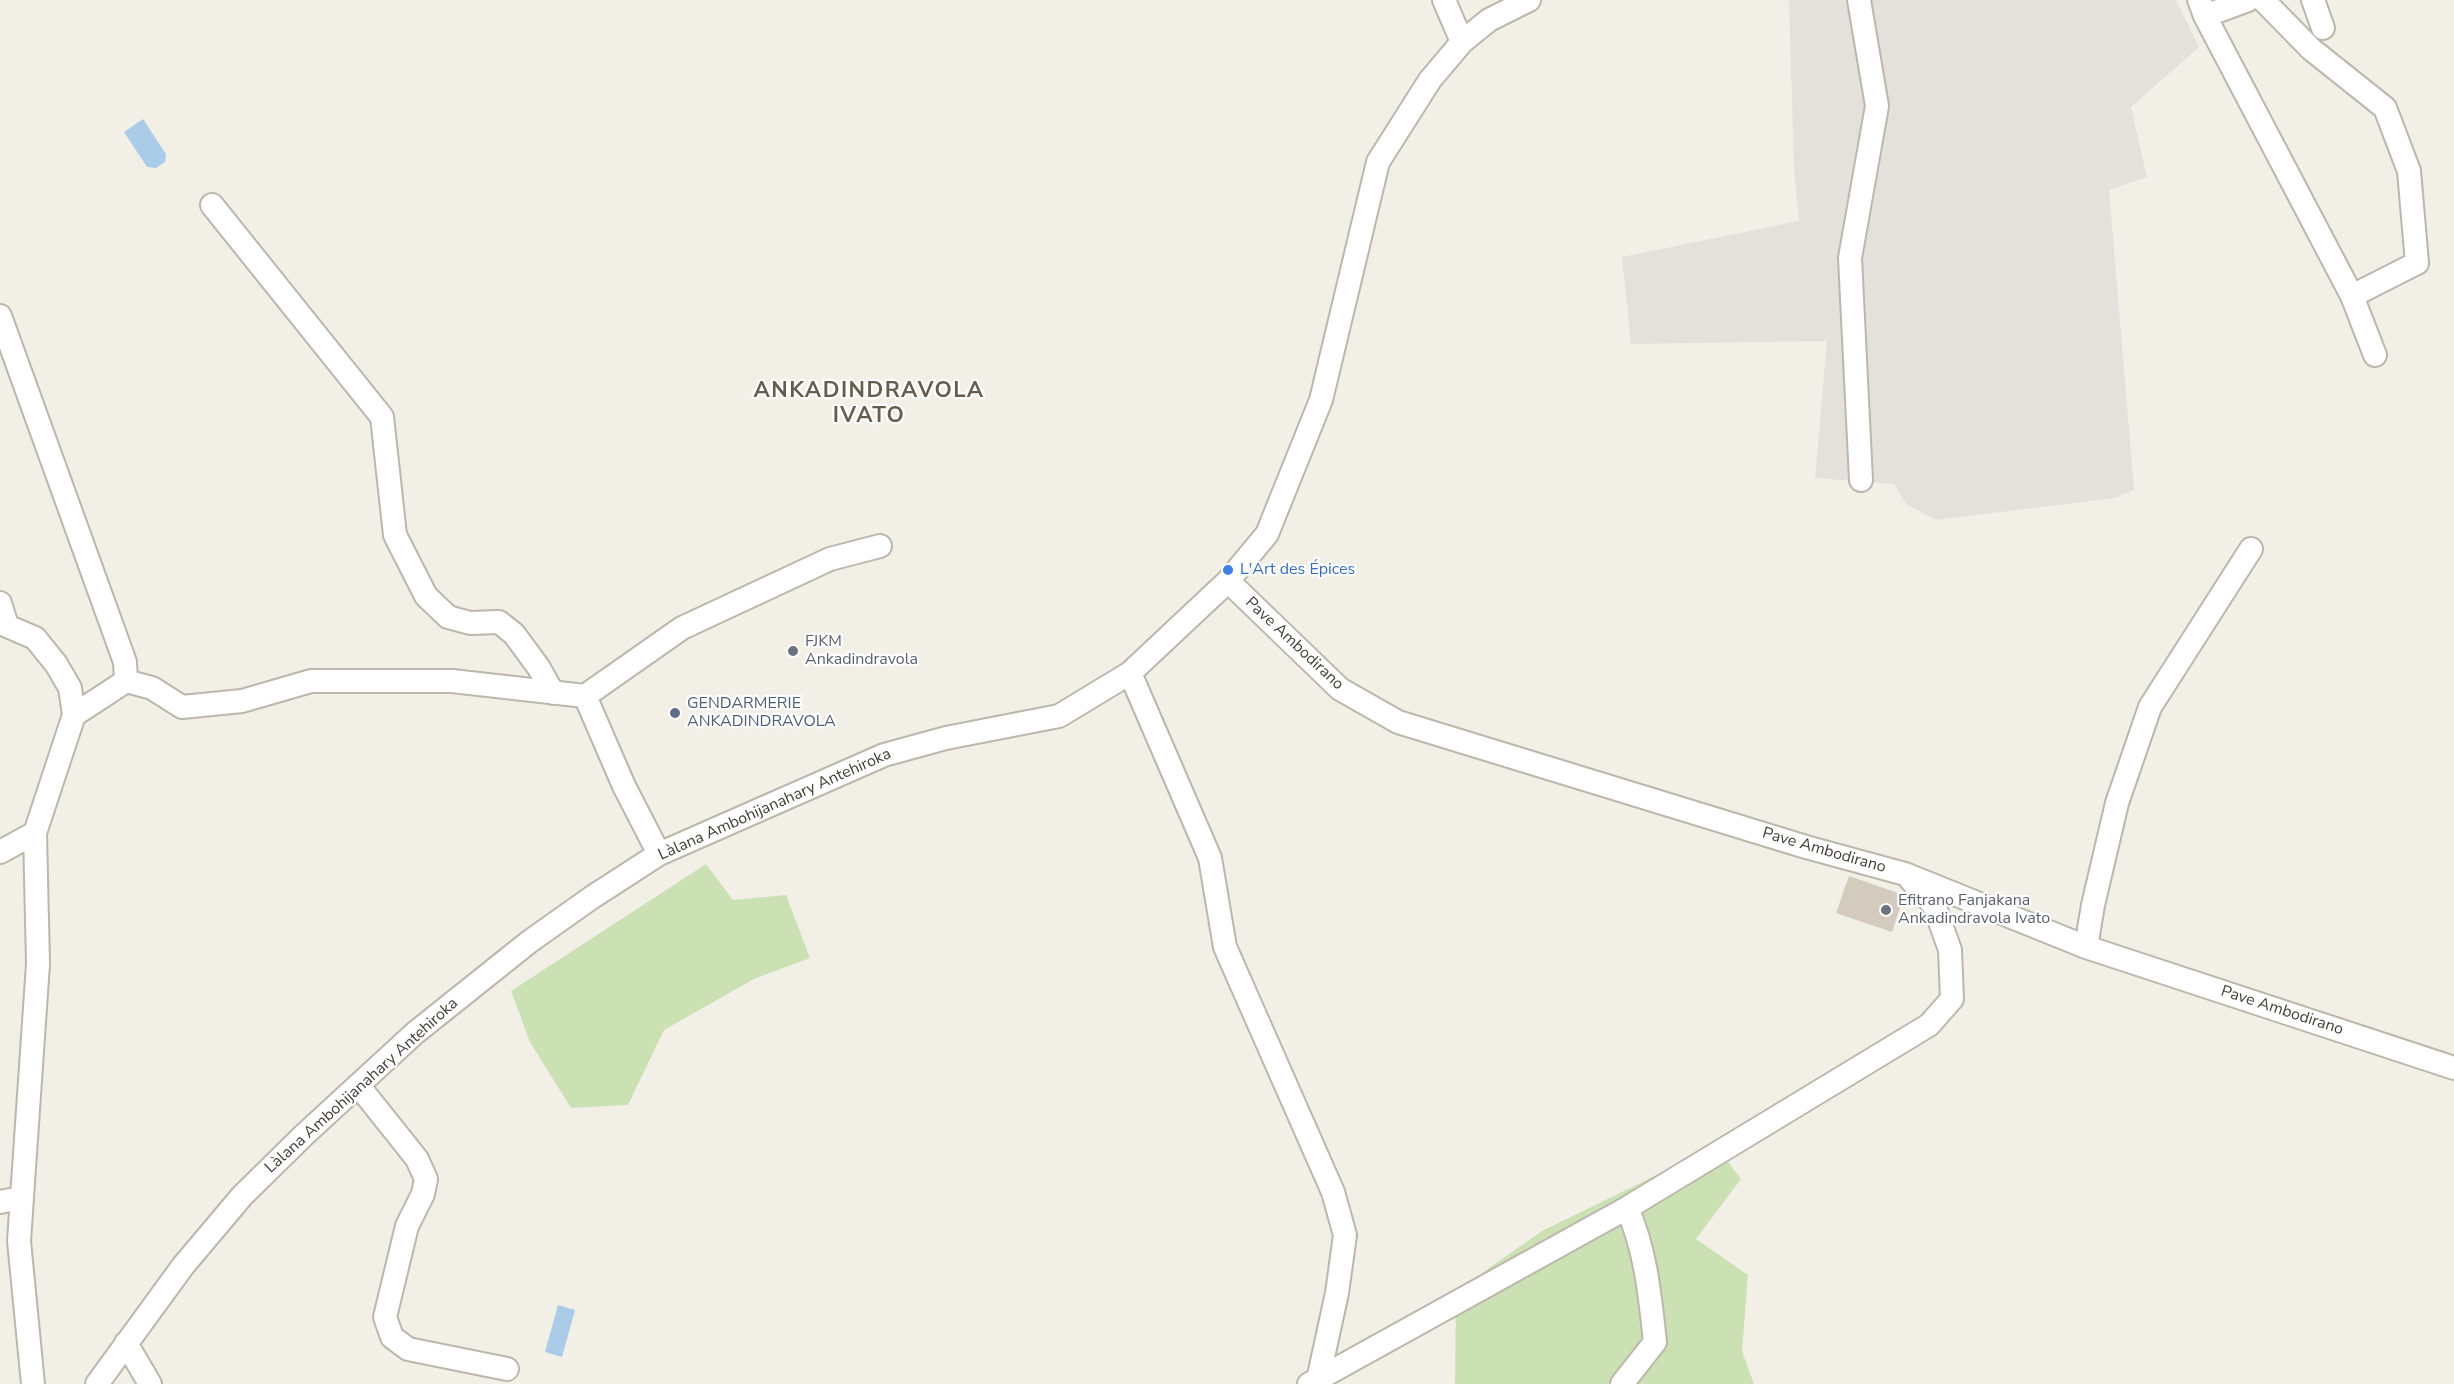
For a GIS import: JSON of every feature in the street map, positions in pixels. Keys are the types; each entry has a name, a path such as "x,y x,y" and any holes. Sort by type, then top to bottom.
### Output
{"street":[{"path":"1444,0 1462,42"},
{"name":"Làlana Ambohijanahary Antehiroka","path":"97,1384 212,1229 250,1188 415,1033 529,942 609,885 659,854 884,755 946,738 1059,716 1130,673 1228,581 1267,534 1321,400 1378,162 1430,80 1462,42 1489,20 1529,0"},
{"path":"1859,0 1877,106 1850,258 1861,480"},
{"path":"2248,0 2202,8 2352,296 2375,355"},
{"path":"2263,0 2312,50 2385,108 2409,171 2418,262 2352,296"},
{"path":"2313,0 2323,28"},
{"path":"212,205 382,417 395,535 426,596 448,617 470,623 499,622 514,634 539,668 553,693"},
{"path":"0,316 125,662 126,681"},
{"path":"74,715 126,681 152,688 182,707 242,701 311,681 452,681 585,696 682,628 830,559 880,546"},
{"path":"2086,947 2093,905 2117,803 2150,707 2251,549"},
{"name":"Pave Ambodirano","path":"1228,581 1340,689 1398,722 1806,847 1905,874 2086,947 2454,1068"},
{"path":"0,603 7,626 35,638 56,664 70,688 74,715 35,833 38,964 11,1200 19,1241 33,1384"},
{"path":"1130,673 1210,858 1225,947 1334,1192 1345,1235 1337,1293 1316,1383"},
{"path":"585,696 624,786 659,854"},
{"path":"0,852 35,833"},
{"path":"1316,1383 1627,1208 1929,1025 1952,999 1950,950 1934,905 1905,874"},
{"path":"358,1085 417,1159 426,1179 423,1194 406,1226 385,1317 392,1337 408,1349 507,1369"},
{"path":"1622,1384 1655,1342 1647,1269 1638,1232 1627,1208"},
{"path":"126,1343 150,1384"}],"shaded area":[{"path":"1789,0 2176,0 2199,47 2131,107 2147,177 2109,190 2134,490 2115,498 1936,520 1906,504 1894,484 1815,478 1827,341 1631,344 1622,257 1799,221 1794,169"}],"green space":[{"path":"706,864 733,900 786,895 810,958 754,979 664,1030 628,1105 571,1108 530,1042 511,991"},
{"path":"1716,1146 1741,1179 1696,1239 1748,1275 1742,1351 1754,1384 1455,1384 1456,1291 1542,1231"}],"water":[{"path":"143,119 166,154 165,162 156,168 147,167 124,132"},
{"path":"558,1305 575,1310 562,1357 545,1352"}],"building":[{"path":"1849,876 1904,895 1892,932 1836,913"}],"place":[{"name":"L'Art des Épices","path":"1228,570"},
{"name":"FJKM Ankadindravola","path":"793,651"},
{"name":"GENDARMERIE ANKADINDRAVOLA","path":"675,713"},
{"name":"Efitrano Fanjakana Ankadindravola Ivato","path":"1886,910"}],"district":[{"name":"ANKADINDRAVOLA IVATO","path":"869,404"}]}
